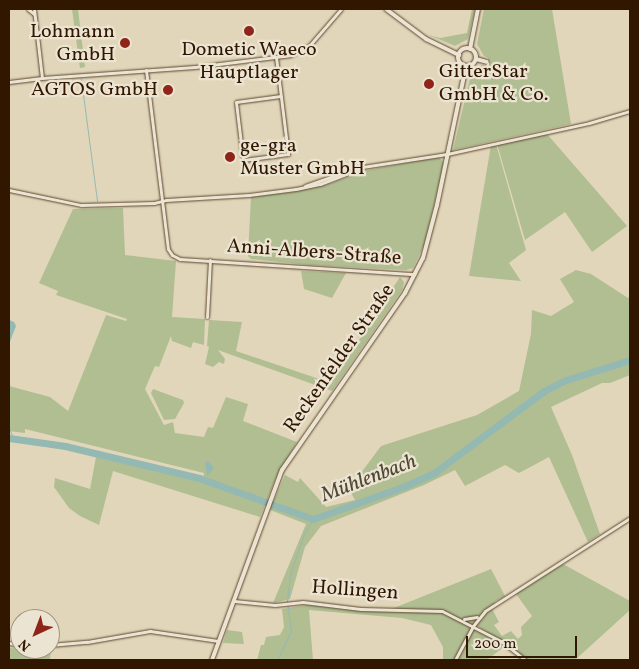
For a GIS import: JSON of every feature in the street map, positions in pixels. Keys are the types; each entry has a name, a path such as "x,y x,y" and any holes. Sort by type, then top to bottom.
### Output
{"street":[{"path":"28,9 34,14"},
{"path":"34,9 42,78"},
{"path":"9,82 195,67 291,55 304,49 341,9"},
{"path":"386,9 426,39 459,54"},
{"path":"470,49 478,9"},
{"path":"464,49 470,49 475,53 476,59 473,65 466,66 459,61 459,54 464,49"},
{"path":"276,57 281,96 288,154 243,160 236,102 281,96"},
{"path":"476,59 487,62"},
{"name":"Reckenfelder Straße","path":"212,660 271,497 288,460 416,274 428,244 466,66"},
{"name":"Anni-Albers-Straße","path":"146,70 169,252 180,259 416,274"},
{"path":"9,190 81,205 162,201 296,189 333,174 448,154 589,123 630,111"},
{"name":"Anni-Albers-Straße","path":"207,317 210,260"},
{"path":"461,619 471,620 480,615 630,518"},
{"name":"Hollingen","path":"233,601 326,604 361,609 431,609 442,611 501,641 524,660"},
{"path":"455,660 472,626 480,615"},
{"path":"60,644 87,642 150,631 218,641"}],"green space":[{"path":"72,9 78,9 85,67 80,68"},
{"path":"472,9 475,9 468,39 455,46 429,35 440,38 467,33"},
{"path":"484,9 552,9 571,124 453,150 471,74 482,65 488,65 488,58 484,56 477,44"},
{"path":"547,134 627,226 592,252 565,212 525,240 497,144"},
{"path":"496,144 526,250 509,263 521,281 469,276 491,145"},
{"path":"439,157 444,163 425,243 413,268 406,270 309,265 251,259 248,256 251,196 296,191 326,185 368,170"},
{"path":"123,208 125,255 176,261 172,317 205,319 204,345 193,342 191,348 172,341 171,336 159,367 155,366 145,389 164,425 173,422 175,433 204,437 208,427 213,428 226,397 248,404 243,421 297,442 276,478 260,517 113,471 99,525 80,516 69,508 54,487 55,478 90,489 96,457 202,482 204,473 25,429 25,433 9,431 9,386 50,397 68,411 106,315 126,321 127,319 56,295 58,291 39,283 73,209"},
{"path":"576,270 591,274 628,298 630,295 630,375 610,383 602,383 551,407 572,455 600,534 588,542 549,457 519,473 505,465 465,486 455,470 424,485 321,526 305,547 290,599 273,603 306,524 270,510 285,475 298,482 300,478 326,507 355,500 349,489 381,446 477,415 519,391 531,334 532,310 551,316 574,302 560,279"},
{"path":"301,271 346,273 332,298 304,289"},
{"path":"400,277 404,282 402,290 332,391 218,350 225,359 224,364 219,362 213,367 205,364 209,347 207,346 209,320 242,322 236,351 331,383"},
{"path":"153,389 183,400 184,403 175,419 164,420 151,393"},
{"path":"563,564 630,601 630,610 575,660 527,660 514,649 479,627 477,624 479,616 471,627 505,646 487,660 443,660 443,647 431,625 402,618 309,610 313,660 257,660 261,645 264,645 266,637 280,635 284,627 282,609 307,605 389,610 491,569 505,596 494,602 497,606 492,609 499,622 494,625 502,636 511,631 518,639 522,635 521,627 532,616 516,594"},
{"path":"227,630 242,632 244,644 223,643"},
{"path":"9,648 10,659 50,659 50,660 9,660"}],"water":[{"path":"9,320 14,322 16,326 9,344"},
{"path":"208,461 214,468 207,476 205,463"}],"waterway":[{"path":"81,79 97,201"},
{"name":"Mühlenbach","path":"9,438 65,446 199,478 313,519 405,486 434,473 544,391 566,380 630,360"},
{"path":"9,428 13,438"},
{"path":"277,660 291,631 287,601 290,575 303,536 313,519"}],"place":[{"name":"Dometic Waeco Hauptlager","path":"249,31"},
{"name":"Lohmann GmbH","path":"125,43"},
{"name":"GitterStar GmbH & Co.","path":"429,84"},
{"name":"AGTOS GmbH","path":"168,90"},
{"name":"ge-gra Muster GmbH","path":"230,157"}]}
